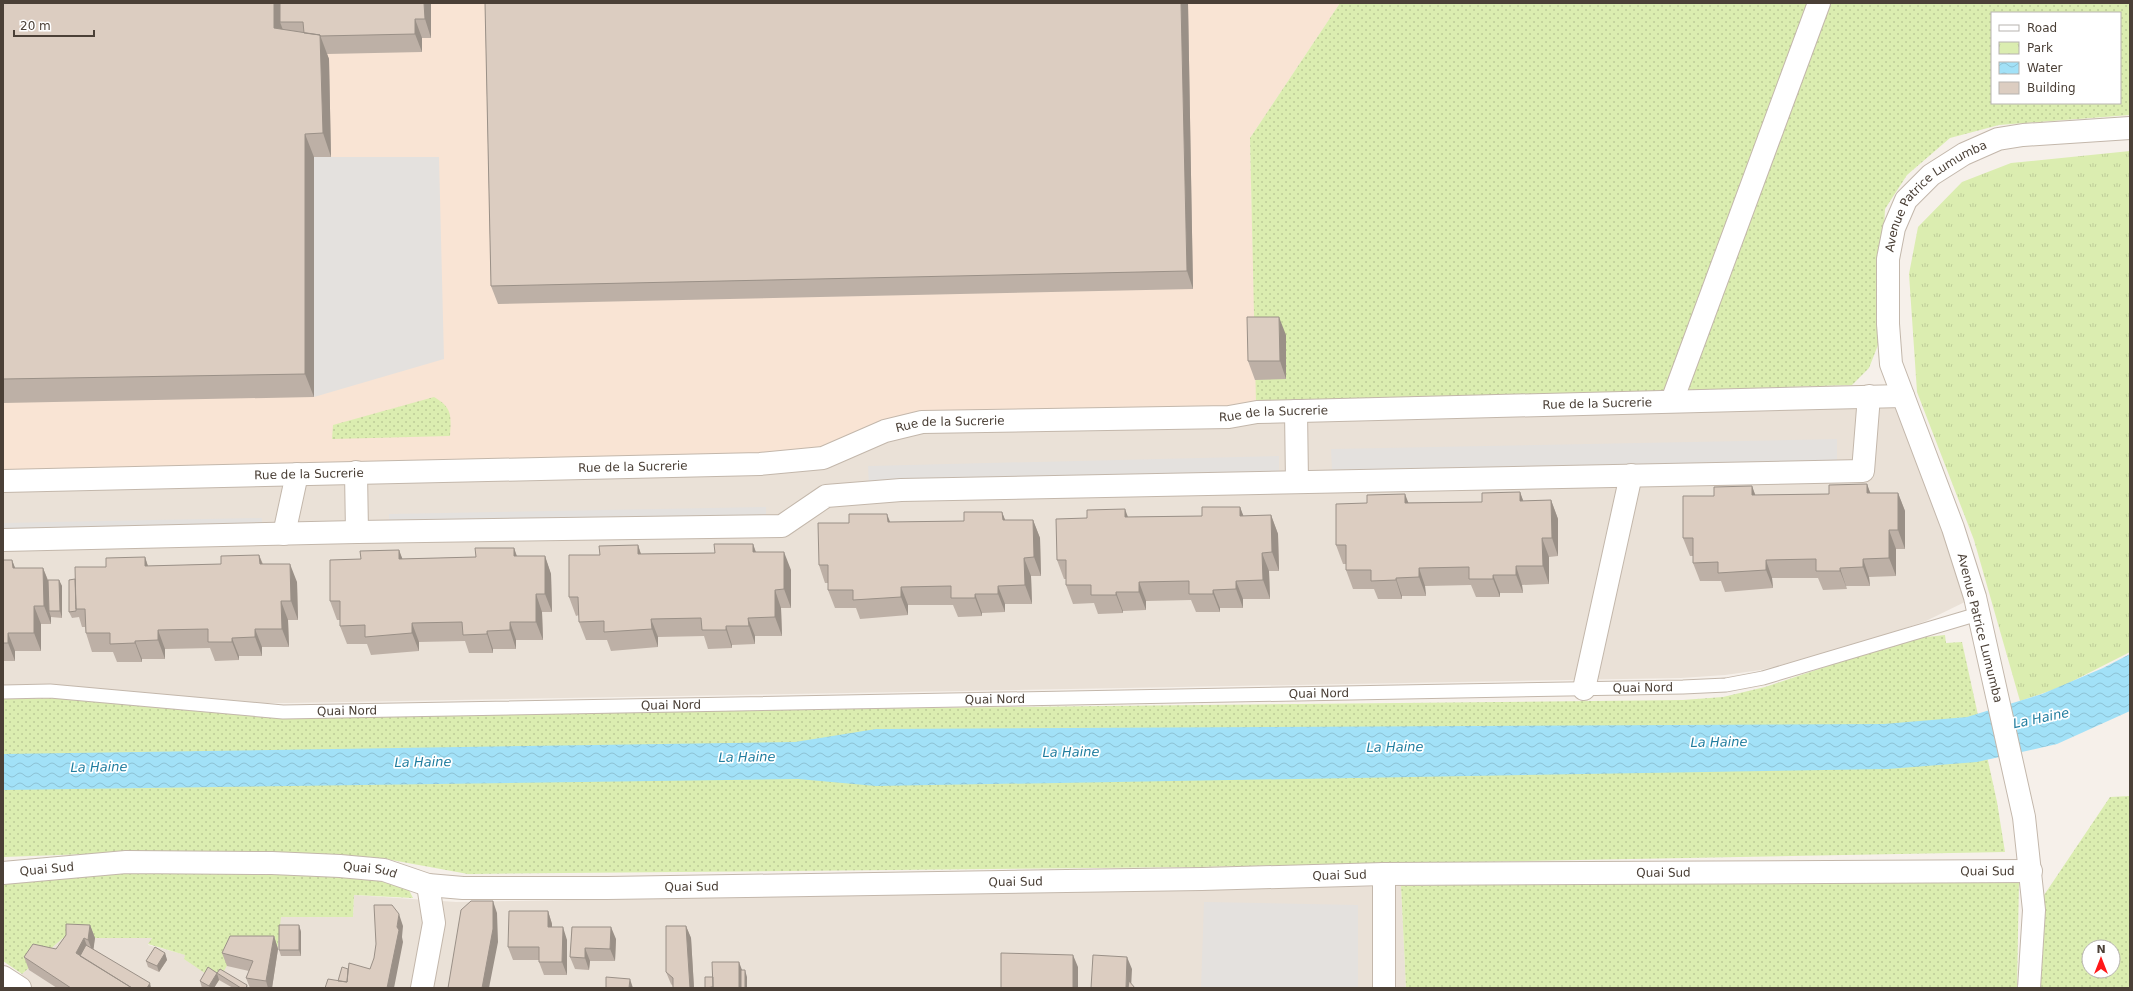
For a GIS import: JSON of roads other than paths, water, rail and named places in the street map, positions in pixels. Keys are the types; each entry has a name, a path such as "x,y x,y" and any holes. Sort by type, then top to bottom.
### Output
{"street":[{"path":"1672,401 1819,3"},
{"name":"Avenue Patrice Lumumba","path":"2029,988 2034,910 2031,870 2024,817 1988,655 1956,535 1891,364 1888,324 1888,259 1894,228 1906,200 1931,175 1964,154 1998,139 2023,135 2130,128"},
{"name":"Avenue Patrice Lumumba","path":"1903,396 1899,321 1900,261 1903,234 1912,214 1956,172 2001,149 2130,140"},
{"path":"3,540 357,532 782,526 826,496 901,490 1863,471 1870,396"},
{"name":"Rue de la Sucrerie","path":"3,481 760,464 823,458 885,432 922,422 1229,417 1256,412 1903,396"},
{"path":"1296,411 1298,482"},
{"path":"356,472 357,532"},
{"path":"284,534 297,474"},
{"path":"1584,689 1631,475"},
{"name":"Quai Sud","path":"3,873 126,862 280,864 340,866 384,870 428,885 463,888 607,888 1202,879 1384,874 2031,870"},
{"path":"1384,874 1384,988"},
{"path":"422,988 434,923 428,885"},
{"path":"3,977 20,988"}],"lane":[{"name":"Quai Nord","path":"3,692 50,691 283,712 1584,689 1726,685 1763,678 1978,614"}],"water":[{"name":"La Haine","path":"2130,654 2130,711 2057,744 1977,762 1888,769 876,786 798,779 3,790 3,754 795,742 876,729 1884,724 1967,717 2042,694 2103,668"}]}
